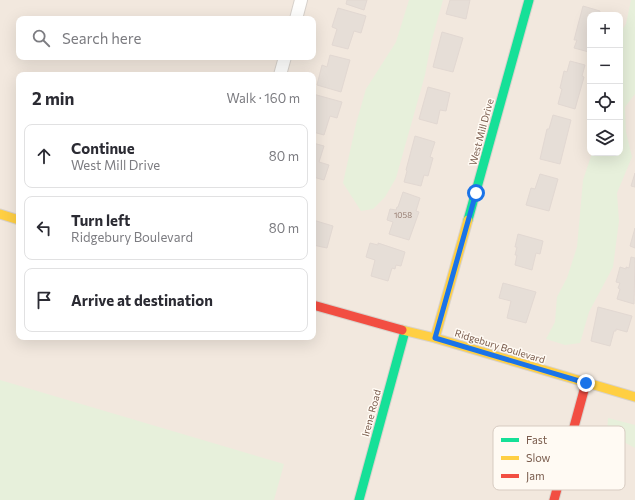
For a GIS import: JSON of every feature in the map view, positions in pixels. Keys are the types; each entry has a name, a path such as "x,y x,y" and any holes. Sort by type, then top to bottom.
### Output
{"street":[{"path":"297,16 302,0"},
{"name":"West Mill Drive","path":"435,338 529,0"},
{"path":"281,72 284,60"},
{"path":"0,214 16,219"},
{"name":"Ridgebury Boulevard","path":"316,306 435,338 635,397"},
{"name":"Irene Road","path":"359,500 405,331"},
{"path":"574,426 586,383"},
{"path":"554,500 557,490"}],"shaded area":[{"path":"0,0 635,0 635,500 0,500"}],"green space":[{"path":"409,0 443,0 431,43 425,75 396,178 385,197 373,209 361,211 343,183 356,124 366,89 396,42"},
{"path":"631,0 635,0 635,94 625,107 626,132 632,157 617,193 619,221 613,267 589,312 580,343 565,345 546,339 555,322 557,297 567,278 577,247 583,180 591,156 623,156 623,28 626,24"},
{"path":"0,380 284,464 274,500 0,500"},
{"path":"608,418 635,425 635,448 625,443 625,426 607,426"}],"building":[{"path":"347,0 367,0 364,10 346,4"},
{"path":"450,0 470,0 466,19 446,14"},
{"path":"583,6 600,11 587,12 587,51 574,48 577,40 574,40"},
{"path":"338,8 366,16 361,33 354,31 348,49 332,45 337,29 332,27"},
{"path":"442,32 463,38 453,72 433,67"},
{"path":"330,55 350,60 341,92 317,85 322,65 327,67"},
{"path":"570,61 585,65 582,76 584,77 575,109 558,104 562,89 560,88 564,71 567,72"},
{"path":"428,87 450,93 446,111 440,110 437,124 419,119"},
{"path":"316,95 342,102 337,118 330,116 324,135 316,133"},
{"path":"553,115 571,120 560,164 540,159 547,129 549,129"},
{"path":"415,136 435,142 430,157 433,158 428,176 424,175 421,186 404,182"},
{"path":"316,144 324,146 319,162 329,165 324,180 316,178"},
{"path":"635,173 635,187 631,186"},
{"path":"540,174 558,179 549,211 526,205 531,188 535,189"},
{"path":"403,192 420,198 416,211 419,212 409,240 389,234 393,222 387,220 390,209 396,210 398,207"},
{"path":"316,221 333,226 327,248 316,246"},
{"path":"635,228 635,248 630,246"},
{"path":"518,234 543,241 540,254 536,253 532,270 515,265 517,247 515,247"},
{"path":"370,243 378,245 378,243 405,252 401,266 396,265 395,269 392,268 388,281 371,276 375,260 366,257"},
{"path":"631,257 635,258 634,304 617,299 620,283 616,282 620,267 626,269 626,267 629,268"},
{"path":"503,283 536,292 526,323 507,318 511,301 499,298"},
{"path":"598,307 632,316 627,332 616,329 616,331 614,331 610,346 591,341"}],"traffic: fast":[{"path":"468,220 529,0"},
{"path":"359,500 405,331"}],"traffic: slow":[{"path":"0,214 16,219"},
{"path":"435,338 468,220"},
{"path":"402,330 435,338 635,397"}],"traffic: jam":[{"path":"316,306 402,330"},
{"path":"574,426 586,383"},
{"path":"554,500 557,490"}],"route":[{"path":"476,193 435,338 586,383"}]}
